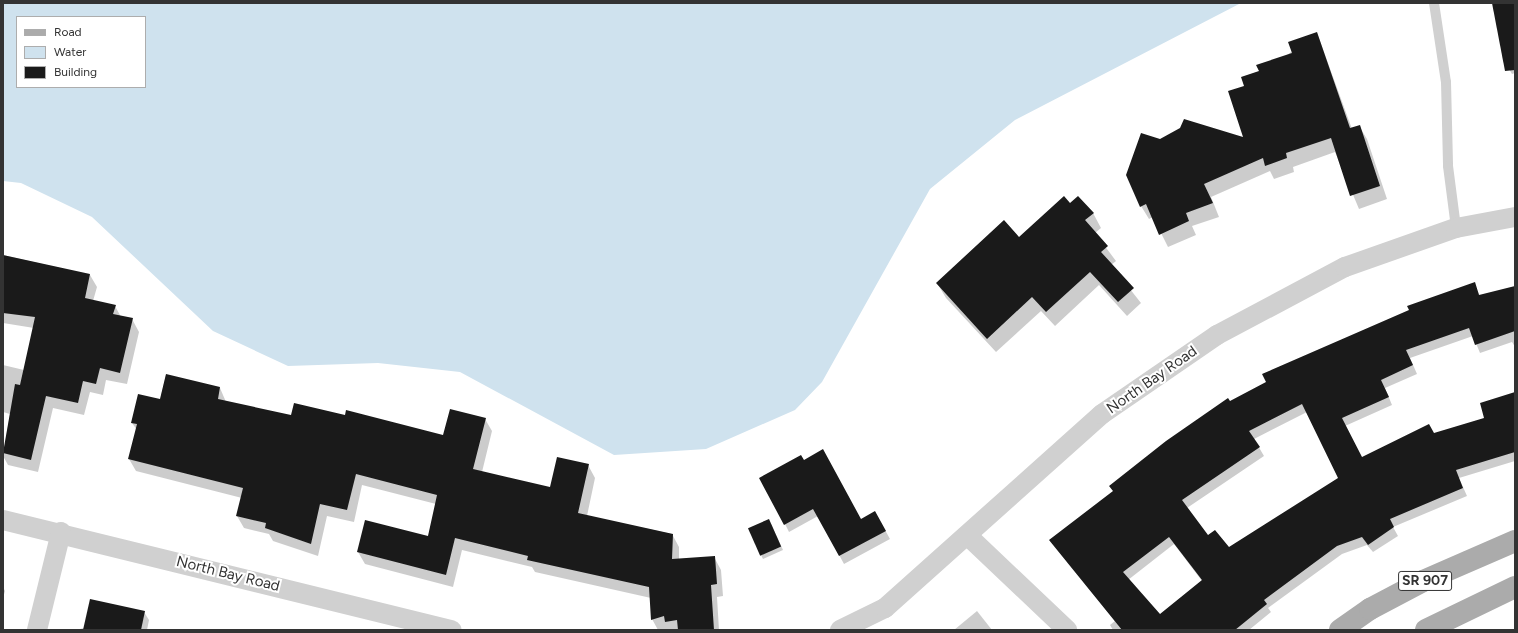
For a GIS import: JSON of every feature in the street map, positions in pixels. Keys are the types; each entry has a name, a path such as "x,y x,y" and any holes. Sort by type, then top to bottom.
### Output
{"main road":[{"name":"SR 907","path":"1340,630 1370,609 1423,582 1515,541"},
{"name":"SR 907","path":"1426,630 1515,586"}],"street":[{"name":"North Bay Road","path":"840,630 885,608 968,536 1102,414 1217,335 1346,267 1456,228 1515,217"},
{"name":"North Bay Road","path":"3,520 61,532 452,630"},
{"path":"37,630 61,532"},
{"path":"968,536 1067,630"}],"lane":[{"path":"1434,3 1446,82 1448,166 1456,228"}],"water":[{"path":"3,3 1241,3 1015,120 930,189 822,382 795,410 706,449 614,455 460,372 378,363 288,366 213,331 92,217 21,183 3,181"}],"building":[{"path":"1492,3 1515,3 1515,70 1505,71"},
{"path":"1317,32 1350,128 1360,125 1380,186 1350,196 1331,138 1286,153 1287,158 1265,166 1263,158 1204,184 1213,203 1186,213 1189,221 1159,235 1146,204 1140,207 1126,175 1141,133 1160,139 1180,128 1184,119 1243,137 1228,91 1244,86 1241,77 1259,71 1256,65 1292,53 1288,42"},
{"path":"1064,196 1070,203 1078,196 1094,213 1085,220 1108,246 1101,252 1134,288 1118,302 1090,272 1046,312 1032,297 987,339 936,283 1004,220 1019,237"},
{"path":"3,255 90,274 85,298 116,305 113,314 133,318 120,373 100,368 96,384 83,381 78,403 46,396 31,460 3,453 15,384 20,385 35,317 3,313"},
{"path":"1475,282 1479,295 1515,286 1515,331 1475,345 1469,328 1406,350 1413,365 1381,380 1389,397 1342,418 1362,457 1429,424 1434,433 1484,418 1480,403 1515,392 1515,452 1456,470 1463,488 1390,519 1394,527 1368,545 1362,537 1337,546 1264,600 1267,604 1235,630 1122,630 1049,540 1113,491 1109,486 1166,441 1228,398 1230,401 1266,382 1262,374 1409,310 1407,306","holes":["1302,404 1338,478 1229,547 1215,530 1208,535 1182,500 1260,447 1249,431","1169,537 1202,580 1160,614 1123,572"]},
{"path":"166,374 220,387 218,399 291,415 294,403 345,415 346,410 443,435 450,409 486,418 473,469 550,487 557,457 589,464 578,513 673,534 672,559 715,556 717,584 711,585 714,630 678,630 677,620 665,622 664,616 651,620 649,587 527,560 528,556 455,538 446,575 357,552 365,520 428,536 437,495 356,474 347,510 320,504 311,544 265,528 266,523 236,516 243,488 128,459 137,424 131,423 138,394 160,399"},
{"path":"823,449 861,519 875,511 886,531 839,556 813,509 784,525 759,478 801,455 804,460"},
{"path":"769,519 781,546 760,556 748,528"},
{"path":"90,599 145,611 141,630 83,630"}]}
